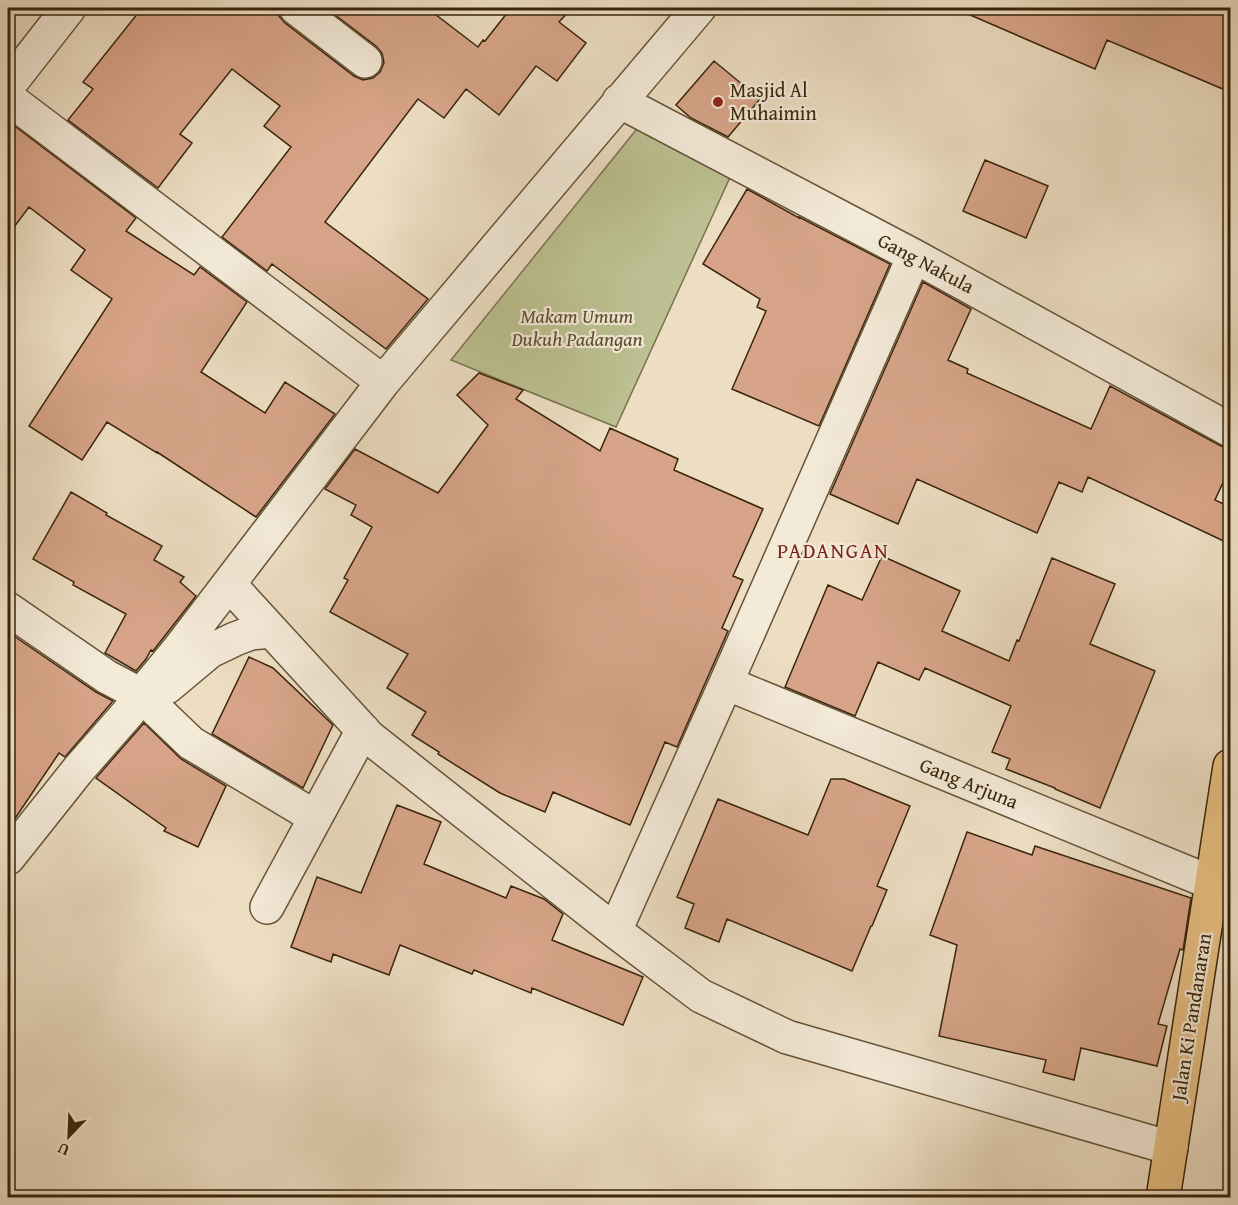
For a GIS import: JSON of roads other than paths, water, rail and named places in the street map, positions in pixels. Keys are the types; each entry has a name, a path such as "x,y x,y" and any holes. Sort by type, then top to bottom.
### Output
{"main road":[{"name":"Jalan Ki Pandanaran","path":"1163,1197 1230,766"}],"street":[{"path":"8,86 69,8"},
{"path":"296,8 365,61"},
{"path":"8,858 179,649 383,382 699,8"},
{"path":"8,98 383,382"},
{"name":"Gang Nakula","path":"619,101 914,256 1230,430"},
{"path":"615,931 914,256"},
{"path":"229,584 378,745 701,996 787,1037 1171,1148"},
{"path":"8,609 107,677 141,695 192,743 315,818"},
{"path":"141,695 167,687 210,651 251,633 272,632"},
{"name":"Gang Arjuna","path":"726,683 1212,883"},
{"path":"267,907 363,730"}],"place":[{"name":"Masjid Al Muhaimin","path":"718,102"}],"district":[{"name":"PADANGAN","path":"833,551"}],"park label":[{"name":"Makam Umum Dukuh Padangan","path":"577,328"}]}
